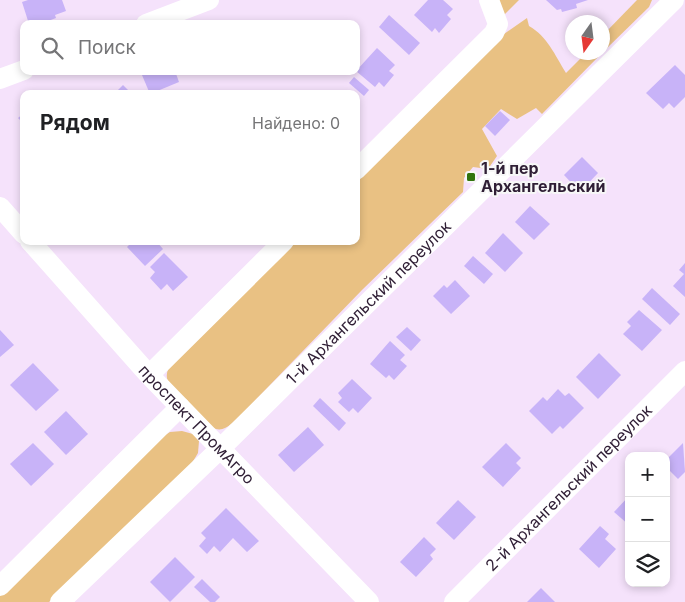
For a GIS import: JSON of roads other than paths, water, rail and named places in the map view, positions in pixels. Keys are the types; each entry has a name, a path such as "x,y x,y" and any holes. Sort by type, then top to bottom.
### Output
{"street":[{"path":"156,20 209,0"},
{"path":"360,166 494,33 498,24 489,0"},
{"name":"1-й Архангельский переулок","path":"60,602 221,448 674,0"},
{"path":"0,79 20,72"},
{"path":"0,208 20,230"},
{"name":"проспект ПромАгро","path":"34,245 149,375 369,602"},
{"path":"149,375 280,245"},
{"name":"2-й Архангельский переулок","path":"454,602 685,372"},
{"path":"0,586 180,407"}],"place":[{"name":"1-й пер Архангельский","path":"471,177"}]}
